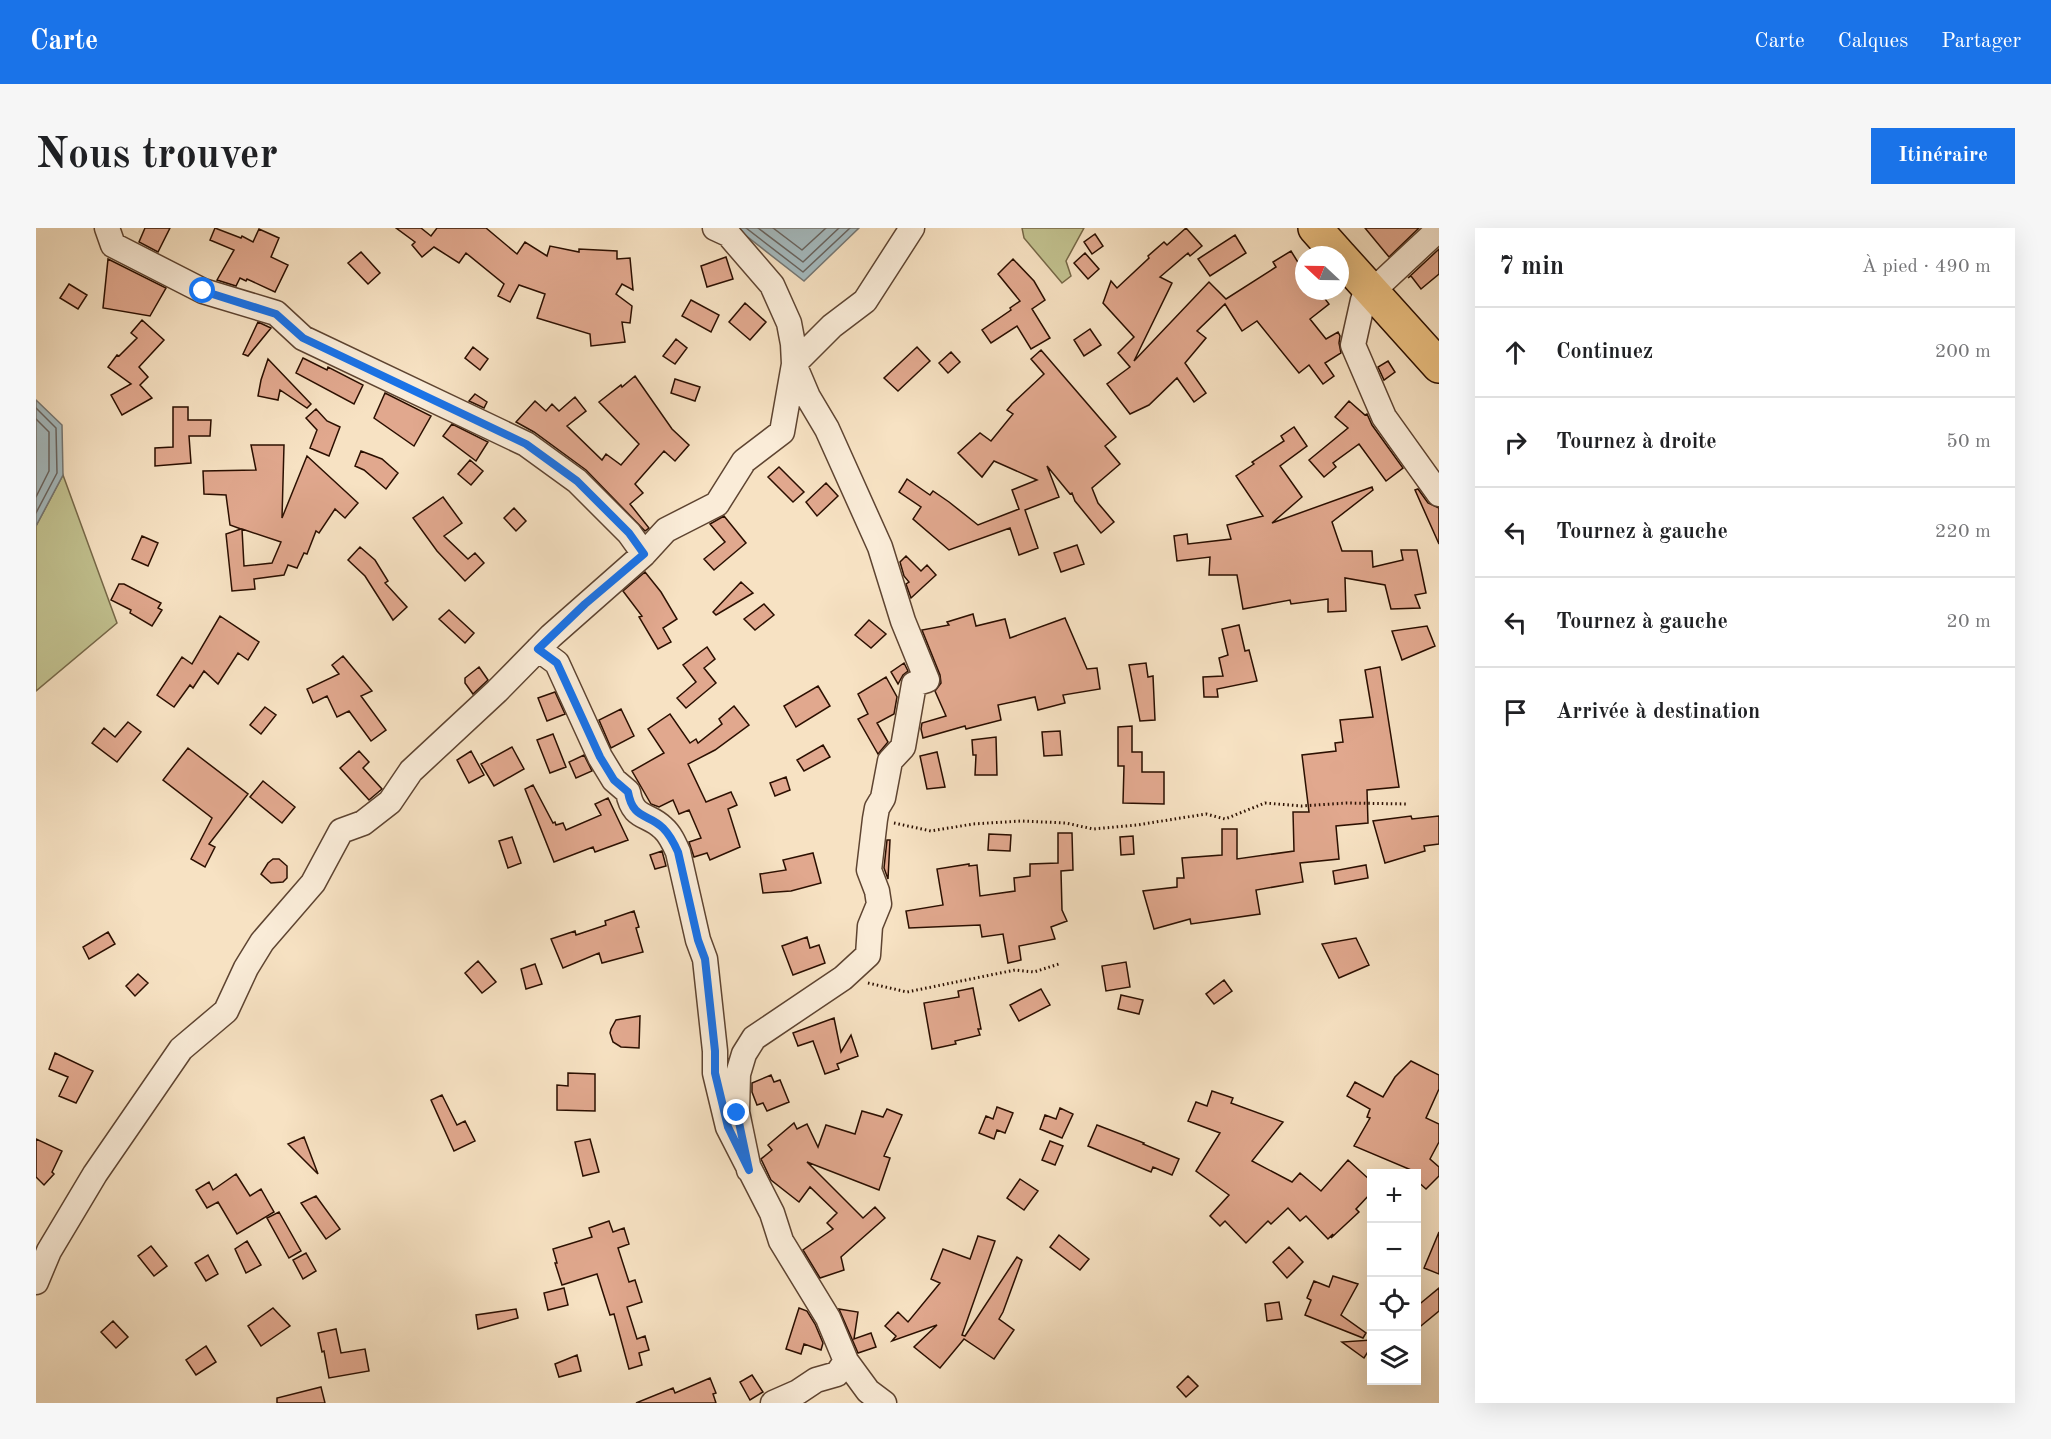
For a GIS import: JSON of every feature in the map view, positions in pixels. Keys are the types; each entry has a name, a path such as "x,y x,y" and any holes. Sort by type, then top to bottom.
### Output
{"highway":[{"path":"1315,228 1332,246"},
{"path":"1349,265 1439,366"}],"street":[{"path":"107,228 113,245 203,291 276,314 303,338 526,444 577,481 629,533 644,554"},
{"path":"36,1282 49,1251 95,1174 181,1049 226,1011 246,968 262,942 308,889 341,831 363,823 390,802 411,771 489,699 585,604 644,554 666,530 717,504 744,461 782,432 794,364 789,323 772,285 728,234 715,228"},
{"path":"794,364 832,326 865,301 912,228"},
{"path":"1439,230 1363,300 1353,345 1384,417 1425,471 1439,494"},
{"path":"749,1170 737,1113 738,1074 744,1054 754,1038 810,998 843,978 868,955 870,926 879,904 869,870 877,808 883,798 890,760 903,747 914,684 927,680 901,615 880,547 827,429 808,397 794,364"},
{"path":"538,649 557,663 591,739 614,780 628,792 637,813 662,826 678,852 698,940 705,959 715,1051 715,1073 728,1127 772,1213 781,1241 828,1318 846,1360 867,1391 884,1403"},
{"path":"773,1403 798,1392 816,1380 837,1374 846,1360"}],"path":[{"path":"875,819 931,831 973,824 1021,821 1066,823 1093,829 1137,825 1206,814 1225,819 1264,803 1301,806 1347,803 1408,804"},
{"path":"843,978 907,992 1015,970 1034,972 1059,964"}],"green space":[{"path":"1022,228 1084,228 1066,261 1071,276 1062,283 1024,238"},
{"path":"63,475 117,623 36,691 36,526"}],"water":[{"path":"736,228 859,228 804,281"},
{"path":"36,400 62,425 63,475 36,526"}],"building":[{"path":"145,228 170,228 158,252 139,242"},
{"path":"215,228 241,238 242,236 253,242 259,229 279,238 271,257 288,265 275,292 247,279 246,281 240,278 236,286 217,280 234,250 210,240"},
{"path":"396,228 421,228 431,236 437,228 486,228 517,254 525,242 547,256 550,246 579,252 579,249 617,251 617,259 630,258 633,290 622,284 616,294 632,306 630,323 622,322 625,342 591,346 590,334 537,318 545,294 519,285 510,302 498,296 504,284 466,253 459,263 434,247 422,257 412,245 415,242"},
{"path":"1186,228 1202,246 1190,256 1188,253 1160,277 1172,283 1134,361 1209,282 1226,299 1276,267 1273,262 1291,251 1295,257 1295,300 1326,300 1329,304 1310,319 1326,339 1338,332 1340,336 1341,353 1325,363 1334,376 1323,384 1309,365 1299,373 1257,321 1242,331 1225,304 1197,331 1206,338 1185,363 1206,393 1194,402 1177,378 1149,405 1130,414 1107,384 1130,367 1118,353 1134,337 1103,303 1111,281 1117,288 1164,242 1167,245"},
{"path":"1365,228 1419,228 1389,257"},
{"path":"1095,234 1103,246 1092,254 1084,242"},
{"path":"1235,235 1246,253 1210,276 1198,259"},
{"path":"1439,249 1439,274 1421,289 1411,276 1408,278"},
{"path":"361,252 380,273 368,284 348,263"},
{"path":"1085,253 1099,269 1088,279 1074,263"},
{"path":"726,257 733,279 707,287 701,266"},
{"path":"108,259 166,288 150,316 103,308"},
{"path":"1013,259 1034,281 1045,300 1032,309 1050,338 1031,349 1017,326 991,343 982,330 1020,301 998,274"},
{"path":"69,284 87,295 78,309 60,298"},
{"path":"691,300 719,315 711,332 682,316"},
{"path":"745,303 766,322 750,340 729,322"},
{"path":"142,320 164,340 139,367 148,377 140,385 152,398 122,415 111,395 131,384 108,367 117,355 119,356 137,338 131,333"},
{"path":"258,322 271,328 248,356 243,354"},
{"path":"1090,329 1101,345 1084,356 1074,340"},
{"path":"676,339 687,348 675,364 663,356"},
{"path":"473,347 488,359 480,370 465,358"},
{"path":"917,347 930,361 898,391 884,378"},
{"path":"1041,350 1116,437 1105,446 1120,464 1092,488 1098,503 1114,522 1101,533 1075,501 1072,493 1070,494 1047,466 1059,497 1025,510 1038,548 1019,555 1010,528 949,550 913,519 921,507 899,492 907,479 930,495 933,491 978,525 1019,509 1012,490 1037,480 994,461 982,477 958,453 980,433 991,441 1013,414 1007,410 1044,374 1031,359"},
{"path":"951,352 960,362 948,373 939,363"},
{"path":"303,358 327,370 328,367 363,385 354,404 296,373"},
{"path":"268,359 311,404 307,408 280,390 278,400 258,396"},
{"path":"1388,361 1395,372 1384,380 1378,367"},
{"path":"635,376 672,429 689,445 675,461 664,451 635,484 643,493 630,504 649,528 645,531 586,470 534,432 516,422 535,401 546,411 552,404 559,411 575,397 586,411 567,426 602,460 606,454 621,465 639,444 599,402"},
{"path":"675,379 700,387 695,401 671,393"},
{"path":"385,393 431,416 414,446 374,418"},
{"path":"475,394 487,402 484,408 469,401"},
{"path":"1349,401 1365,415 1367,414 1372,425 1403,468 1386,481 1359,444 1333,463 1336,467 1324,477 1309,460 1348,428 1335,417"},
{"path":"173,407 188,407 188,420 211,420 210,436 189,436 191,463 155,466 155,448 173,447"},
{"path":"316,409 327,421 340,427 329,456 310,448 317,430 306,418"},
{"path":"452,424 488,442 476,461 443,436"},
{"path":"1294,427 1307,446 1280,466 1302,497 1272,523 1372,487 1373,490 1332,522 1342,551 1372,551 1373,567 1403,560 1401,550 1417,550 1426,593 1415,595 1420,608 1391,609 1385,585 1345,578 1346,611 1328,612 1328,599 1291,604 1290,600 1243,609 1237,575 1209,575 1210,557 1177,561 1174,536 1187,534 1188,544 1231,539 1227,525 1263,516 1236,476 1254,464 1252,462 1284,441 1281,436"},
{"path":"251,445 284,445 282,518 307,456 358,503 345,518 335,509 319,533 316,531 307,554 304,553 297,568 288,565 284,575 254,579 255,589 232,591 226,534 241,529 230,525 226,495 204,494 203,471 256,470","holes":["242,529 281,542 272,563 244,566"]},
{"path":"361,451 382,459 398,473 386,489 364,470 355,466"},
{"path":"470,460 483,471 471,485 458,474"},
{"path":"779,467 804,492 793,502 768,477"},
{"path":"826,483 838,496 817,516 806,502"},
{"path":"1418,489 1428,503 1439,508 1439,544 1415,490"},
{"path":"443,497 462,523 444,536 468,559 475,553 484,563 465,581 437,551 413,518"},
{"path":"514,508 526,521 516,531 504,518"},
{"path":"724,516 746,543 714,570 704,559 725,542 710,524"},
{"path":"142,536 158,543 148,566 132,559"},
{"path":"1077,545 1084,564 1061,572 1054,553"},
{"path":"360,547 375,560 388,581 385,583 407,607 393,620 365,576 348,560"},
{"path":"906,556 921,571 927,565 936,575 911,598 906,584 909,582 904,576 900,562"},
{"path":"645,572 661,592 677,619 663,628 671,642 658,649 639,617 642,616 623,591"},
{"path":"741,582 753,593 716,615 713,612"},
{"path":"119,584 124,584 161,603 158,608 162,610 152,626 130,613 131,610 111,600"},
{"path":"764,604 774,615 755,630 744,619"},
{"path":"449,610 474,633 465,643 439,619"},
{"path":"973,614 976,626 1005,619 1010,638 1065,618 1087,669 1097,668 1100,689 1063,695 1065,703 1038,710 1035,697 998,705 1001,720 966,729 965,726 923,738 922,723 946,716 935,691 941,683 940,675 922,630 949,625 947,622"},
{"path":"220,616 259,642 248,660 238,653 218,684 204,671 193,688 190,685 174,707 157,695 182,657 192,664"},
{"path":"869,620 886,634 871,648 855,635"},
{"path":"1239,625 1245,651 1249,650 1257,681 1217,689 1218,697 1204,697 1203,677 1223,676 1219,658 1228,655 1222,629"},
{"path":"1427,626 1435,646 1402,660 1392,631"},
{"path":"707,647 715,659 704,668 716,683 686,708 677,698 696,682 683,665"},
{"path":"343,656 372,691 361,696 386,730 371,741 349,711 337,717 327,696 313,703 307,689 339,674 332,665"},
{"path":"904,663 908,671 898,684 891,672"},
{"path":"1146,663 1148,677 1153,676 1155,720 1140,721 1129,665"},
{"path":"479,667 488,680 473,694 465,683 465,678"},
{"path":"1380,667 1399,787 1367,790 1368,823 1336,826 1339,859 1300,863 1303,882 1256,890 1260,914 1191,924 1190,919 1154,929 1143,891 1177,887 1177,878 1184,878 1182,858 1222,855 1222,829 1237,829 1237,859 1294,851 1293,812 1309,812 1302,755 1336,751 1335,743 1343,742 1340,720 1373,717 1365,670"},
{"path":"886,677 897,697 894,714 877,723 888,742 878,754 858,719 868,714 858,694"},
{"path":"818,686 830,706 796,727 784,706"},
{"path":"555,692 565,714 547,721 538,698"},
{"path":"734,706 749,725 715,750 688,764 706,802 731,792 737,805 728,809 740,847 710,860 707,853 694,857 689,842 701,838 689,810 679,814 673,800 659,807 651,804 632,771 664,753 648,729 670,714 690,743 696,739 698,743 722,724 719,719"},
{"path":"265,707 276,715 261,734 250,725"},
{"path":"621,709 634,736 611,748 599,720"},
{"path":"128,722 141,732 117,762 92,743 104,728 115,737"},
{"path":"1132,726 1132,752 1142,752 1142,772 1164,772 1164,804 1123,803 1124,766 1118,766 1118,727"},
{"path":"1060,731 1062,755 1044,756 1042,732"},
{"path":"553,734 566,767 550,773 537,740"},
{"path":"996,737 997,775 975,775 976,755 973,755 972,740"},
{"path":"823,745 830,757 804,771 797,760"},
{"path":"512,747 524,769 494,786 481,764"},
{"path":"188,748 248,794 209,844 215,847 205,867 191,859 212,818 163,780"},
{"path":"359,751 369,762 363,768 382,789 369,800 340,768"},
{"path":"471,751 484,775 469,783 457,760"},
{"path":"937,752 945,787 927,789 920,756"},
{"path":"584,755 592,771 576,778 569,762"},
{"path":"786,777 790,790 775,796 770,783"},
{"path":"263,781 295,807 282,823 250,797"},
{"path":"533,785 553,823 555,822 556,825 563,823 566,830 601,815 595,804 608,798 628,840 595,852 593,847 554,862 525,789"},
{"path":"1411,816 1412,819 1439,816 1439,844 1424,846 1425,851 1385,863 1373,821"},
{"path":"1058,833 1072,833 1073,870 1061,871 1062,910 1067,921 1051,927 1055,939 1019,946 1021,960 1008,963 1003,934 982,937 980,925 909,928 906,911 943,905 937,869 977,865 980,896 1015,891 1014,878 1030,876 1030,864 1058,863"},
{"path":"989,834 1011,835 1010,851 988,850"},
{"path":"1133,836 1134,854 1121,855 1120,837"},
{"path":"512,837 521,863 508,868 499,841"},
{"path":"887,840 890,840 888,879 884,868"},
{"path":"662,851 666,866 655,869 650,855"},
{"path":"813,853 821,883 791,891 763,893 760,874 786,870 783,860"},
{"path":"273,859 279,859 287,866 287,878 283,882 271,883 261,874"},
{"path":"1366,865 1368,878 1335,884 1333,871"},
{"path":"634,911 643,952 602,963 599,953 563,968 551,939 575,931 576,935 606,925 605,921"},
{"path":"108,932 115,944 89,959 83,947"},
{"path":"807,937 810,948 819,945 825,963 793,975 782,946"},
{"path":"1356,938 1369,965 1339,978 1322,944"},
{"path":"478,961 496,982 482,993 465,973"},
{"path":"1126,962 1130,987 1106,991 1102,966"},
{"path":"535,964 542,984 526,989 521,969"},
{"path":"138,974 148,983 135,996 126,986"},
{"path":"1224,980 1232,991 1214,1004 1206,994"},
{"path":"973,988 981,1029 978,1029 980,1035 955,1041 956,1044 932,1049 924,1003 959,997 958,991"},
{"path":"1041,989 1050,1005 1019,1021 1010,1005"},
{"path":"1121,995 1143,1000 1139,1014 1118,1009"},
{"path":"640,1016 639,1048 621,1047 613,1042 610,1033 616,1020"},
{"path":"834,1018 841,1052 851,1035 858,1056 837,1064 839,1069 825,1074 813,1041 798,1046 793,1033"},
{"path":"55,1053 93,1071 76,1103 59,1096 68,1077 49,1069"},
{"path":"1411,1061 1439,1075 1439,1089 1426,1118 1439,1124 1439,1142 1430,1159 1439,1167 1439,1176 1426,1189 1421,1184 1421,1169 1409,1169 1354,1146 1370,1118 1367,1117 1370,1109 1347,1096 1355,1082 1383,1097 1395,1077"},
{"path":"568,1073 595,1074 595,1111 557,1110 557,1085 568,1086"},
{"path":"771,1075 774,1082 780,1080 789,1102 767,1111 763,1103 757,1105 752,1092 752,1083"},
{"path":"1212,1091 1233,1098 1231,1103 1283,1122 1252,1161 1292,1182 1300,1173 1321,1191 1348,1160 1367,1177 1367,1197 1356,1209 1359,1212 1328,1239 1306,1216 1300,1221 1288,1208 1271,1224 1268,1221 1246,1243 1225,1221 1220,1226 1210,1216 1229,1195 1196,1171 1220,1133 1188,1121 1196,1102 1207,1106"},
{"path":"442,1095 457,1125 465,1121 475,1141 454,1151 431,1100"},
{"path":"997,1107 1013,1113 1005,1133 997,1130 994,1139 979,1133 986,1116 993,1119"},
{"path":"1060,1108 1073,1114 1062,1138 1040,1129 1045,1115 1056,1119"},
{"path":"887,1109 902,1115 884,1156 890,1158 879,1190 807,1162 863,1218 875,1207 885,1218 841,1257 844,1270 820,1278 803,1250 833,1229 827,1223 837,1213 810,1187 799,1202 771,1180 761,1159 772,1150 768,1145 794,1123 797,1129 807,1124 818,1147 826,1125 855,1134 862,1111 883,1117"},
{"path":"1097,1125 1179,1159 1172,1175 1153,1167 1151,1172 1088,1146"},
{"path":"304,1137 318,1174 288,1144"},
{"path":"36,1139 62,1151 52,1172 54,1174 44,1185 36,1177"},
{"path":"590,1139 599,1172 583,1176 575,1142"},
{"path":"1050,1141 1063,1146 1055,1165 1042,1160"},
{"path":"236,1174 250,1196 261,1189 274,1212 237,1234 218,1202 207,1208 196,1190 209,1182 213,1190"},
{"path":"1020,1179 1038,1191 1024,1210 1007,1198"},
{"path":"316,1196 340,1229 326,1239 301,1203"},
{"path":"279,1212 301,1251 289,1258 267,1218"},
{"path":"609,1221 613,1232 624,1228 629,1244 618,1248 629,1282 635,1280 642,1302 627,1307 637,1339 645,1336 649,1350 639,1353 642,1365 629,1369 614,1314 610,1315 597,1274 562,1285 553,1249 592,1237 589,1228"},
{"path":"1439,1232 1439,1274 1424,1268"},
{"path":"1059,1235 1089,1259 1080,1270 1050,1247"},
{"path":"978,1236 995,1241 962,1335 965,1336 1017,1257 1022,1260 999,1319 1014,1330 994,1359 964,1339 940,1368 914,1347 937,1325 892,1341 896,1336 885,1326 898,1312 908,1322 940,1283 931,1279 943,1249 970,1259"},
{"path":"247,1241 261,1265 246,1273 235,1249"},
{"path":"151,1246 167,1266 154,1276 138,1256"},
{"path":"1289,1247 1303,1262 1287,1278 1273,1262"},
{"path":"306,1253 316,1271 303,1279 293,1260"},
{"path":"208,1255 218,1274 206,1281 195,1263"},
{"path":"1333,1276 1358,1284 1341,1315 1366,1333 1363,1338 1305,1315 1311,1300 1307,1298 1314,1281 1329,1287"},
{"path":"564,1288 568,1305 548,1310 544,1293"},
{"path":"1439,1288 1439,1311 1421,1326 1421,1303"},
{"path":"1279,1302 1282,1319 1267,1321 1265,1304"},
{"path":"273,1308 290,1326 261,1346 248,1326"},
{"path":"799,1308 807,1311 815,1324 823,1343 821,1350 804,1344 801,1354 786,1349"},
{"path":"516,1309 518,1318 478,1329 476,1315"},
{"path":"839,1309 858,1312 854,1339 871,1333 876,1347 858,1353"},
{"path":"113,1321 128,1337 116,1348 101,1332"},
{"path":"336,1329 341,1353 365,1349 369,1371 329,1378 318,1333"},
{"path":"1367,1340 1367,1353 1364,1358 1342,1342"},
{"path":"206,1346 216,1362 196,1375 186,1360"},
{"path":"577,1355 581,1371 559,1377 555,1364"},
{"path":"752,1375 763,1392 750,1400 740,1382"},
{"path":"1188,1376 1198,1386 1186,1397 1177,1387"},
{"path":"710,1378 716,1393 713,1394 716,1403 636,1403 673,1388 675,1393"},
{"path":"321,1387 325,1403 277,1403 277,1398"}],"route":[{"path":"203,291 276,314 303,338 526,444 577,481 629,533 644,554 585,604 538,649 557,663 582,721 614,780 628,792 637,813 662,826 678,852 698,940 705,959 715,1051 715,1073 728,1127 749,1170 737,1113"}]}
